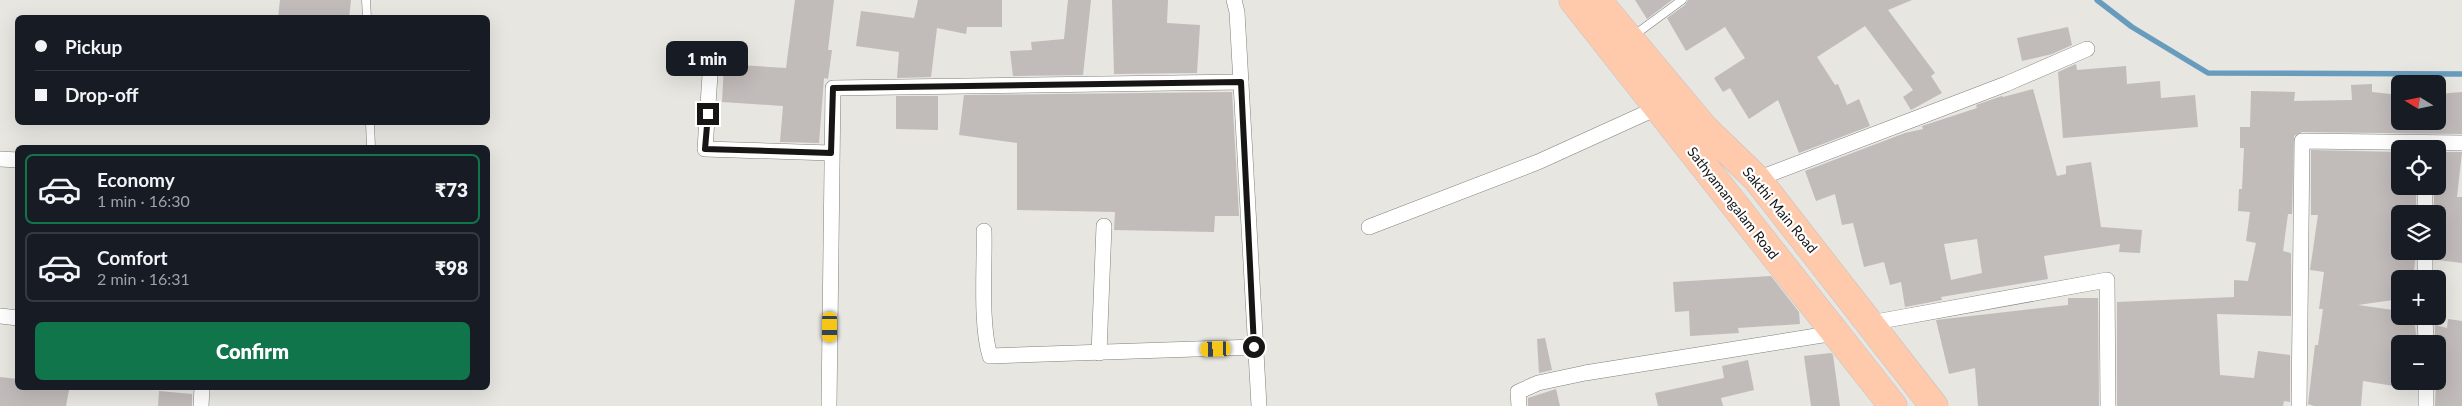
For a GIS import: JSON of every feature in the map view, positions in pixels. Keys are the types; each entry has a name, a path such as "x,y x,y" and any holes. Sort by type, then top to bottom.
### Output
{"highway":[{"name":"Sathyamangalam Road","path":"1572,0 1893,406"},
{"name":"Sakthi Main Road","path":"1597,0 1705,129 1757,179 1934,406"}],"street":[{"path":"1234,0 1238,12 1254,347 1259,406"},
{"path":"1757,179 2006,84 2087,49"},
{"path":"711,60 705,149 831,153"},
{"path":"829,406 833,88 1241,82"},
{"path":"1369,227 1538,162 1657,108"},
{"path":"2299,406 2302,141 2391,144"},
{"path":"2446,144 2462,143"},
{"path":"0,159 15,160"},
{"path":"1099,353 1104,226"},
{"path":"984,231 985,307 987,346 990,356 1254,347"},
{"path":"1870,322 2107,280 2108,406"},
{"path":"0,316 15,318"},
{"path":"1519,406 1518,392 1538,383 1646,363 1835,333"},
{"path":"201,406 202,390"},
{"path":"2426,390 2426,406"}],"lane":[{"path":"366,0 366,15"},
{"path":"1629,38 1682,0"},
{"path":"370,125 371,145"}],"building":[{"path":"280,0 351,0 349,15 278,15"},
{"path":"795,0 834,0 828,50 832,50 828,79 824,78 819,143 780,142 783,106 722,102 724,64 786,68"},
{"path":"918,0 1002,0 1002,27 967,27 966,34 937,28 931,77 897,78 899,52 856,46 861,11 914,18"},
{"path":"1068,0 1091,0 1083,75 1013,76 1010,51 1032,50 1031,42 1064,39"},
{"path":"1112,0 1168,0 1167,23 1200,25 1197,73 1114,74"},
{"path":"1635,0 1672,0 1647,19"},
{"path":"1688,0 1912,0 1888,10 1935,73 1931,76 1942,93 1911,110 1903,97 1913,90 1865,26 1817,57 1835,85 1838,84 1847,105 1859,99 1870,126 1799,153 1778,100 1749,119 1730,88 1723,92 1714,78 1745,58 1725,27 1686,51 1667,18 1685,5"},
{"path":"2068,27 2072,45 2052,54 2022,61 2017,38"},
{"path":"2076,64 2077,70 2126,66 2127,84 2160,81 2161,98 2195,95 2198,127 2063,138 2058,72"},
{"path":"2372,84 2372,92 2391,94 2391,130 2446,130 2446,93 2462,92 2462,134 2302,132 2294,136 2292,214 2288,214 2283,251 2291,253 2291,316 2217,314 2220,375 2254,378 2258,351 2290,355 2290,402 2284,401 2283,406 2117,406 2117,302 2234,297 2234,280 2248,281 2256,243 2246,241 2250,212 2238,211 2239,189 2242,189 2244,148 2240,148 2240,127 2250,127 2251,91 2295,92 2294,101 2352,100 2351,85"},
{"path":"2033,89 2057,176 2066,174 2066,166 2091,162 2101,227 2142,230 2140,253 2119,252 2120,244 2044,256 2048,279 1941,297 1942,300 1905,307 1901,282 1890,285 1884,262 1864,267 1853,223 1842,225 1835,194 1816,201 1805,171 1905,133 1923,129 1922,126 1977,108 1976,105","holes":["1977,239 1982,273 1951,280 1944,244"]},
{"path":"1232,92 1239,216 1215,216 1214,232 1114,230 1115,212 1017,210 1017,143 959,135 964,95"},
{"path":"896,96 938,96 938,130 896,129"},
{"path":"2311,150 2391,152 2391,195 2416,195 2416,205 2391,205 2391,260 2415,260 2414,270 2391,270 2391,300 2358,305 2391,310 2391,325 2415,325 2416,335 2391,335 2391,386 2363,381 2361,406 2314,406 2308,404 2315,345 2318,345 2323,309 2319,309 2324,272 2310,270 2318,215 2311,215"},
{"path":"2446,152 2462,152 2457,197 2462,197 2462,263 2438,260 2446,260 2446,205 2434,205 2434,195 2446,195"},
{"path":"1771,276 1799,312 1800,324 1738,328 1739,333 1690,336 1689,311 1675,312 1673,282"},
{"path":"2068,298 2098,298 2099,406 1978,406 1975,368 1949,374 1936,320 2068,305"},
{"path":"2448,319 2462,321 2462,406 2435,406 2436,390 2446,390 2446,335 2435,335 2435,325 2447,328"},
{"path":"1545,338 1552,370 1539,373 1537,339"},
{"path":"1831,353 1833,355 1840,406 1811,406 1804,356"},
{"path":"1748,360 1754,390 1721,398 1723,406 1658,406 1655,393 1724,378 1722,366"},
{"path":"0,377 15,379 15,390 69,390 66,406 0,406"},
{"path":"1556,389 1560,406 1528,406 1528,398"},
{"path":"159,391 192,394 192,406 158,406"}],"waterway":[{"path":"2097,0 2132,27 2208,73 2462,74"}],"route":[{"path":"708,114 705,149 831,153 833,88 1241,82 1253,288 1254,347"}]}
